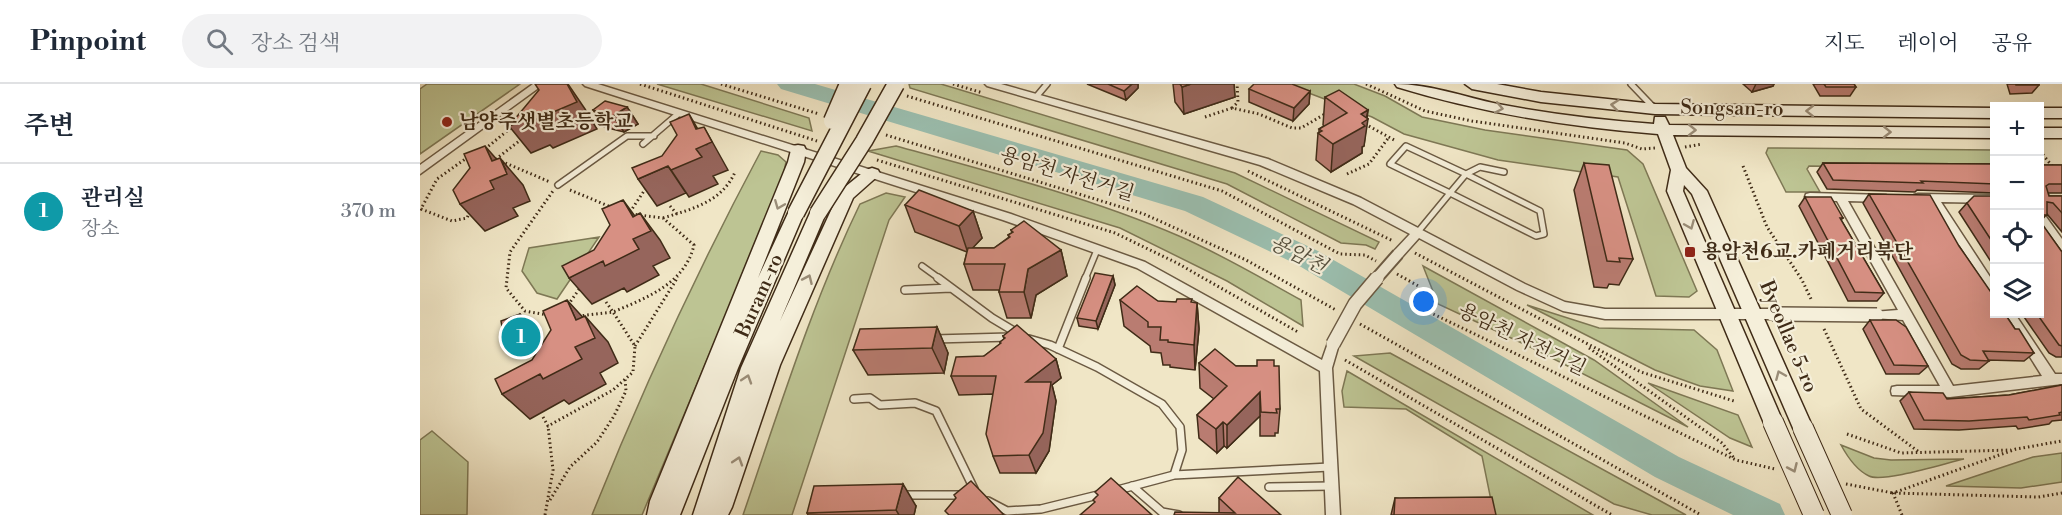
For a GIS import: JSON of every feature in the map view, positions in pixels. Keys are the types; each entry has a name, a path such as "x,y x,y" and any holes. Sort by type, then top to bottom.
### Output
{"street":[{"path":"420,170 539,84"},
{"path":"588,84 1007,217 1141,265 1326,368"},
{"path":"796,213 848,84"},
{"name":"Buram-ro","path":"669,515 728,368 796,213 863,84"},
{"name":"Buram-ro","path":"704,515 751,368 818,213 881,84"},
{"name":"Songsan-ro","path":"1402,84 1438,96 1541,116 1664,130 1990,133"},
{"name":"Songsan-ro","path":"1472,84 1541,97 1655,109 1990,113"},
{"path":"989,89 1036,97 1264,162 1357,201 1521,287 1563,306 1605,314 1907,315"},
{"path":"818,213 864,141 901,90"},
{"name":"Byeollae 5-ro","path":"1655,109 1679,170 1699,191 1763,314 1803,428 1842,515"},
{"path":"2044,113 2062,113"},
{"path":"2044,133 2062,134"},
{"path":"658,515 665,490 796,162 798,150"},
{"name":"Byeollae 5-ro","path":"1679,170 1675,190 1814,515"},
{"path":"717,515 770,365 846,195 872,174"},
{"path":"1810,197 1990,199"},
{"path":"1840,197 1950,392"},
{"path":"1933,198 1990,284"},
{"path":"2044,222 2062,247"},
{"path":"1333,515 1326,368 1332,344 1355,304 1417,233"},
{"path":"2011,318 2057,379"},
{"path":"1897,391 1950,392 2057,379"}],"lane":[{"path":"1036,97 1047,84"},
{"path":"1631,84 1655,109"},
{"path":"643,144 678,114"},
{"path":"558,185 627,136 654,135"},
{"path":"1406,146 1466,174 1540,211 1544,234 1536,236 1390,164 1406,146"},
{"path":"1417,233 1475,166 1486,166 1504,172"},
{"path":"1058,349 1097,250"},
{"path":"922,266 992,318 1023,337 1058,349 1134,387 1162,404 1180,427 1182,450 1174,475"},
{"path":"905,290 952,288"},
{"path":"927,339 1023,337"},
{"path":"854,399 870,398 880,405 915,403 936,411 977,495"},
{"path":"894,495 977,495 1007,511 1041,512 1174,475 1330,467"},
{"path":"1132,486 1162,512 1179,515"},
{"path":"1269,487 1332,486"}],"path":[{"path":"721,84 823,115"},
{"path":"953,84 989,89"},
{"path":"1205,117 1232,108 1238,102 1237,84"},
{"name":"용암천 자전거길","path":"901,90 1222,191 1340,254 1365,255 1383,265"},
{"path":"1232,108 1259,114 1292,128 1301,128 1326,113"},
{"path":"1357,119 1406,146"},
{"path":"520,122 484,150 496,159 618,210"},
{"path":"491,168 496,159 530,132"},
{"name":"용암천 자전거길","path":"878,132 1144,214 1246,260 1340,313"},
{"path":"1347,174 1369,164 1389,137"},
{"path":"472,208 467,218 452,221 421,209 437,179 460,160 476,154"},
{"path":"2044,156 2055,170"},
{"path":"1243,169 1641,372 1734,401"},
{"path":"647,186 628,214 663,218 704,206 733,180 735,172"},
{"path":"548,315 525,311 506,288 510,252 558,185"},
{"path":"670,206 677,214"},
{"path":"548,426 613,390 633,372 635,346 693,256 694,244 663,218"},
{"name":"용암천 자전거길","path":"1392,271 1420,287 1427,311 1736,460 1780,470"},
{"path":"570,316 614,312 652,294 680,273"},
{"path":"566,308 585,280"},
{"path":"606,302 635,346"},
{"path":"1351,319 1701,515"},
{"path":"1580,341 1722,443 1736,460"},
{"path":"1345,360 1612,515"},
{"path":"545,515 550,500 570,467 597,442 614,416 626,391 626,379"},
{"path":"543,417 548,426 554,455 550,500"},
{"path":"1847,434 1901,453 2016,449 2062,441"},
{"path":"1893,494 2016,449"},
{"path":"1836,482 1893,494 2038,496 2062,493"},
{"path":"1893,494 1902,515"}],"green space":[{"name":"남양주샛별초등학교","path":"427,84 520,84 420,154 420,89"},
{"path":"657,84 701,84 809,118 812,131"},
{"path":"909,84 941,84 1235,173 1379,242 1375,249 1366,245 1341,243 1227,184 910,88"},
{"path":"1285,84 1354,84 1385,96 1422,117 1485,130 1627,150 1643,164 1697,291 1689,297 1656,296 1618,177 1498,160 1404,134 1372,117"},
{"path":"896,146 1075,197 1195,243 1301,300 1303,326 1227,281 1120,228 868,151"},
{"path":"1768,148 1990,150 1990,168 1809,166 1807,169 1820,192 1786,192 1766,153"},
{"path":"761,151 778,155 786,162 782,181 642,515 592,515 672,330"},
{"path":"886,193 905,197 889,220 792,515 743,515 797,357 843,241 860,204"},
{"path":"599,237 557,299 537,293 522,271 529,248"},
{"path":"1423,266 1594,360 1688,427 1524,344 1438,304"},
{"path":"1527,305 1599,328 1694,330 1717,350 1733,391 1700,386 1655,370"},
{"path":"1390,353 1686,515 1652,515 1614,504 1354,356"},
{"path":"1347,371 1593,515 1494,515 1482,456 1406,409 1344,407 1342,391"},
{"path":"1648,383 1738,415 1752,447 1730,438"},
{"path":"432,431 468,462 467,515 420,515 420,440"},
{"path":"1841,445 1874,458 1891,460 1964,459 1900,475 1876,477 1869,476 1860,470"},
{"path":"2062,453 2062,482 2021,488 1946,486 2033,457"}],"building":[{"path":"535,84 567,84 577,102 532,121 530,118 509,126 539,90"},
{"path":"1108,84 1132,84 1124,91"},
{"path":"1254,84 1292,84 1310,91 1294,108 1249,89"},
{"path":"1824,84 1854,84 1856,87 1826,87"},
{"path":"2039,84 2039,85 2016,85"},
{"path":"1339,90 1368,110 1361,114 1368,119 1362,123 1365,126 1333,144 1318,133 1322,131 1319,129 1347,113 1325,97"},
{"path":"605,101 627,107 613,116 593,110"},
{"path":"689,114 696,129 704,127 712,142 696,149 702,157 671,170 668,166 638,179 632,168 662,156 677,135 670,122"},
{"path":"485,146 492,161 500,158 507,174 490,181 494,189 460,204 453,190 470,168 464,154"},
{"path":"1584,163 1609,165 1633,259 1619,258 1620,262 1607,261"},
{"path":"1823,163 1990,164 1990,184 1833,180"},
{"path":"2044,165 2062,165 2062,184 2046,186 2049,196 2062,196 2062,213 2053,203 2047,202 2047,215 2044,215"},
{"path":"919,190 973,211 959,226 905,205"},
{"path":"1869,194 1930,195 1959,246 1990,291 1990,318 2008,318 2015,329 2019,329 2034,353 1983,351 1989,361 1970,360 1961,355"},
{"path":"1974,196 1990,196 1990,238 1967,203"},
{"path":"1805,197 1831,197 1843,218 1840,218 1884,293 1855,292"},
{"path":"623,200 633,217 640,213 651,231 633,239 639,249 605,266 603,261 569,278 562,266 594,250 610,225 602,209"},
{"path":"1024,221 1061,250 1028,269 1024,292 999,292 1005,264 964,264 968,248 994,248 1010,237 1008,235 1013,232 1011,230"},
{"path":"2044,227 2062,252 2062,346 2040,318 2044,318"},
{"path":"1095,273 1113,276 1096,321 1077,318"},
{"path":"1137,286 1158,301 1176,302 1177,299 1192,299 1191,302 1197,303 1194,345 1160,340 1161,327 1148,327 1148,322 1120,300"},
{"path":"567,300 576,320 585,316 595,338 575,347 582,359 543,379 540,374 502,394 495,379 532,360 551,330 543,311"},
{"path":"520,314 524,335 505,343 501,321"},
{"path":"1870,320 1896,320 1906,327 1928,366 1894,365"},
{"path":"1017,325 1056,359 1026,382 1051,382 1043,433 1029,455 993,456 986,434 996,376 951,376 956,357 984,356 1001,343 1005,338 1003,336"},
{"path":"937,327 932,348 853,350 860,329"},
{"path":"1215,349 1236,366 1257,366 1257,360 1274,360 1274,366 1279,366 1280,409 1276,409 1277,413 1261,412 1260,392 1227,425 1223,422 1216,429 1197,415 1227,386 1199,363"},
{"path":"2062,385 2060,415 2029,420 2027,417 1969,421 1924,420 1909,392 1943,393 1947,399 2009,395"},
{"path":"1238,477 1281,515 1174,515 1175,512 1235,513 1219,498"},
{"path":"1111,478 1152,515 1080,515 1095,502 1093,500 1098,495 1095,492"},
{"path":"971,481 1004,515 949,515 945,511 956,498 954,495"},
{"path":"903,484 896,510 807,513 814,486"},
{"path":"1492,497 1496,515 1394,515 1395,498"}],"waterway":[{"name":"용암천","path":"789,84 1194,204 1306,257 1667,467 1768,515"}],"place":[{"name":"남양주샛별초등학교","path":"447,122"},
{"name":"용암천6교.카페거리북단","path":"1690,252"},
{"name":"관리실","path":"521,337"}]}
